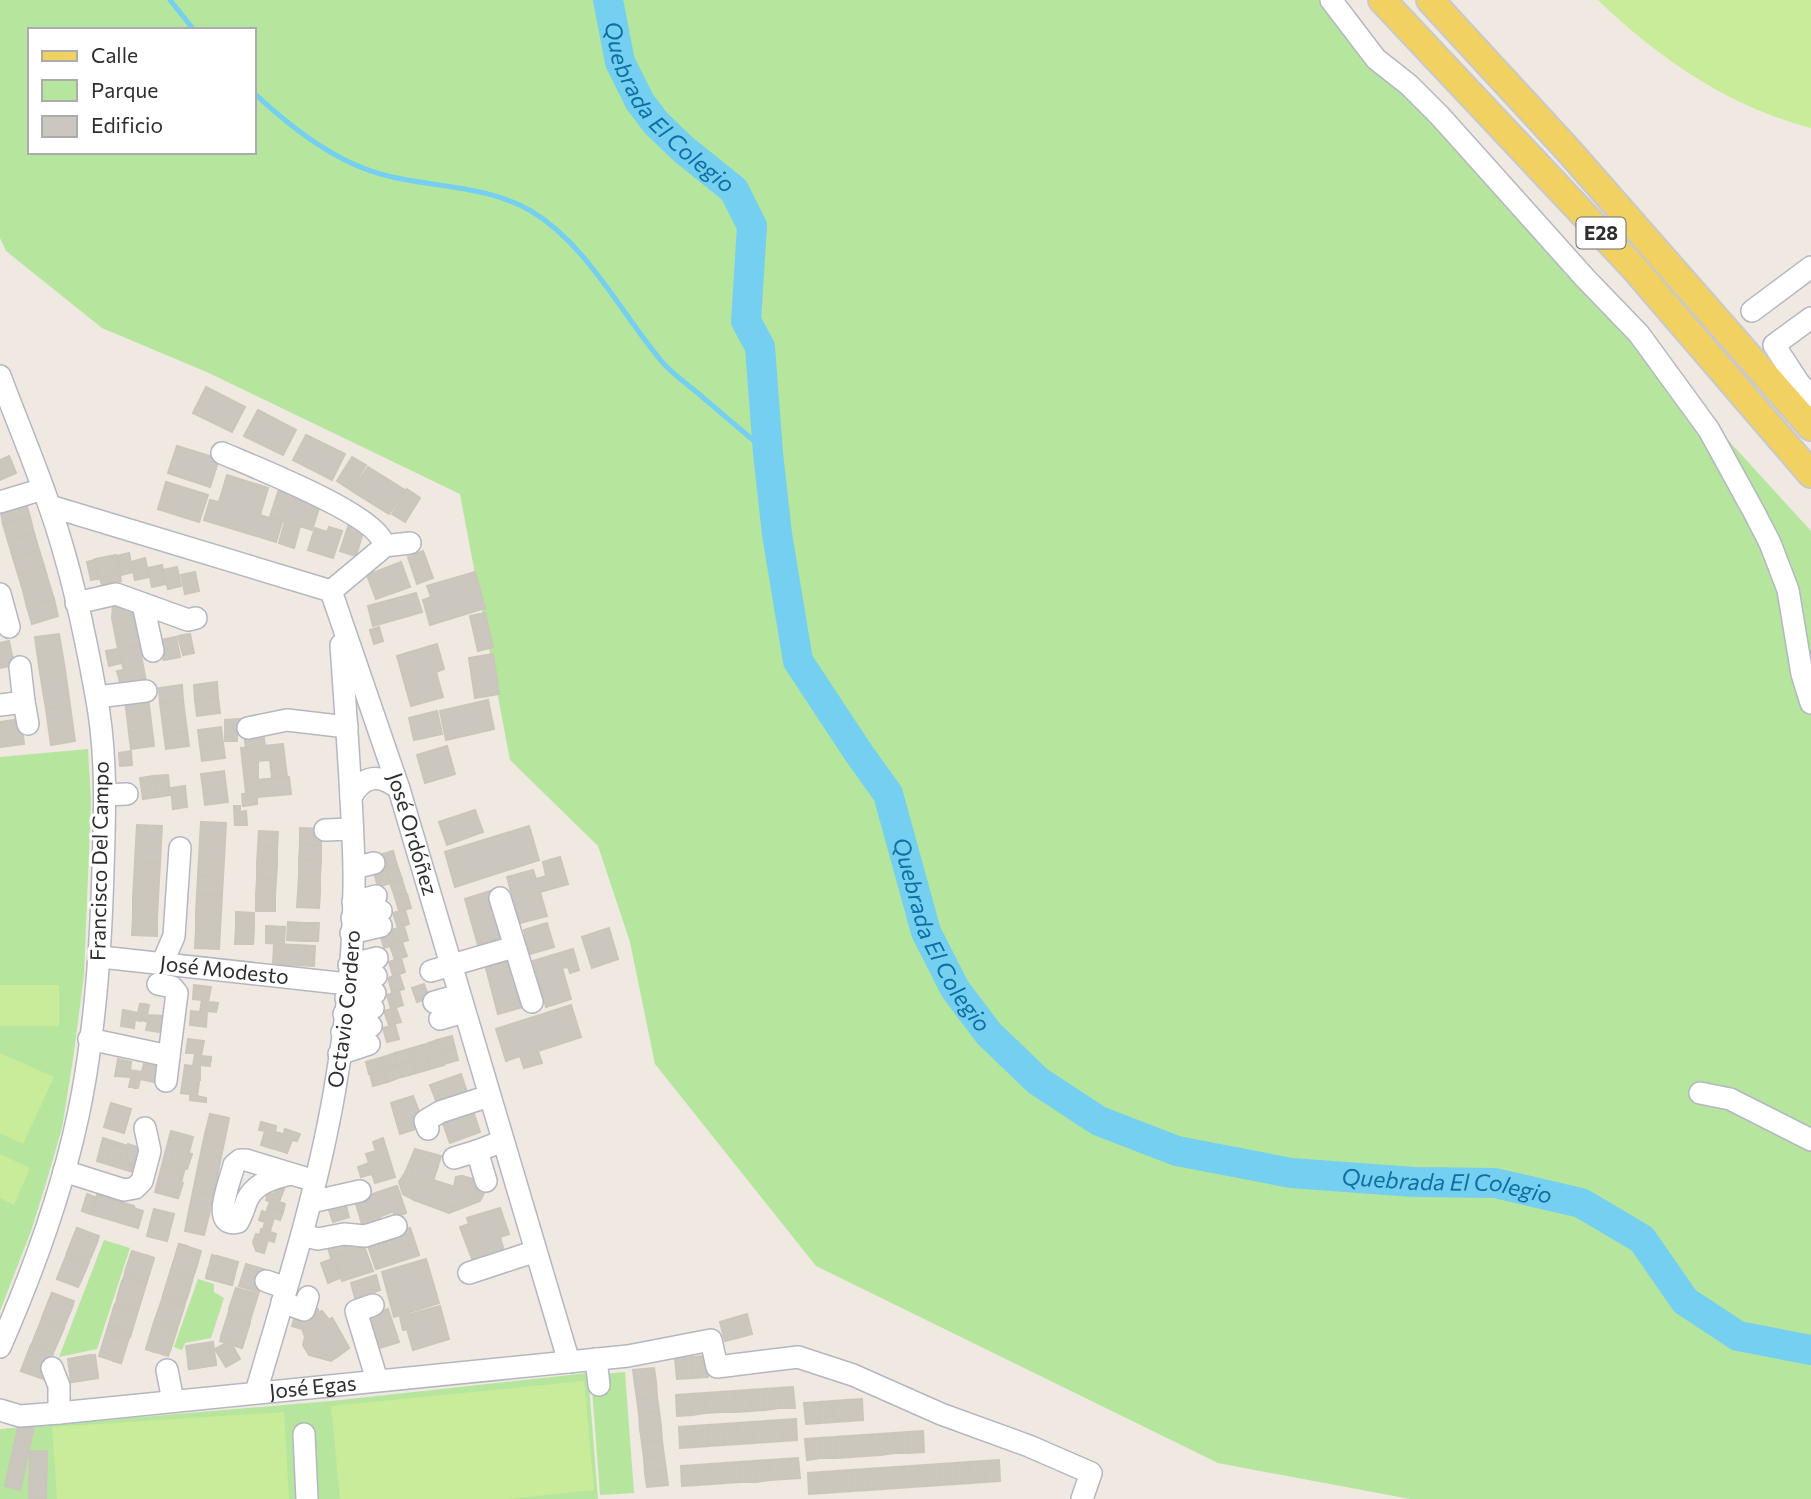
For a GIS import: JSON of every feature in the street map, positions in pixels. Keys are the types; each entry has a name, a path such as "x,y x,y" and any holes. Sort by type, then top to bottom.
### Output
{"main road":[{"name":"E28","path":"1382,0 1634,268 1811,474"},
{"name":"E28","path":"1430,0 1568,150 1811,427"}],"street":[{"path":"1331,0 1376,59 1409,85 1440,116 1585,278 1639,334 1709,430 1754,512 1788,590 1802,674 1811,703"},
{"path":"1752,311 1811,267"},
{"path":"1811,318 1774,345 1811,396"},
{"name":"Francisco Del Campo","path":"0,376 44,490 76,603 97,697 105,796 101,957 82,1096 64,1171 18,1305 0,1347"},
{"path":"222,453 325,499 371,526 383,539 384,546"},
{"path":"0,489 44,490 331,591 384,546 410,543"},
{"path":"0,502 44,490"},
{"name":"José Ordóñez","path":"331,591 399,789 446,992 489,1096 569,1362"},
{"path":"0,594 9,627"},
{"path":"76,603 116,594 188,620 197,618"},
{"path":"143,604 153,651"},
{"name":"Octavio Cordero","path":"256,1392 277,1301 302,1235 306,1186 344,1090 362,955 339,615"},
{"path":"20,667 28,724"},
{"path":"97,697 146,691"},
{"path":"0,705 24,702"},
{"path":"248,727 287,720 347,727"},
{"path":"351,797 357,786 364,781 380,778 399,789"},
{"path":"105,796 127,794"},
{"path":"325,830 352,829"},
{"path":"166,1081 177,993 160,974 174,936 180,848"},
{"path":"500,898 532,1002"},
{"path":"446,992 514,947"},
{"name":"José Modesto","path":"101,957 160,974 362,955"},
{"path":"89,1039 169,1056"},
{"path":"1700,1093 1730,1099 1811,1140"},
{"path":"428,1129 425,1121 440,1112 489,1096"},
{"path":"64,1171 124,1189 135,1188 142,1181 150,1151 145,1128"},
{"path":"501,1137 466,1151 491,1191 491,1188 514,1179"},
{"path":"306,1186 333,1193 359,1188"},
{"path":"302,1235 318,1239 344,1234 365,1236 396,1226"},
{"path":"469,1273 536,1251"},
{"path":"266,1281 277,1301 304,1310 308,1297"},
{"path":"373,1305 356,1311 377,1380"},
{"name":"José Egas","path":"0,1410 20,1416 59,1413 628,1356 711,1340 717,1367 798,1357 853,1375 941,1414 1029,1446 1091,1473 1082,1499"},
{"path":"596,1359 599,1385"},
{"path":"52,1368 59,1386 59,1413"},
{"path":"167,1370 173,1401"},
{"path":"304,1434 307,1499"}],"green space":[{"path":"0,0 1326,0 1811,531 1811,1499 1410,1499 1218,1463 816,1266 655,1064 630,942 598,846 510,760 460,494 209,373 102,328 6,251 0,238"},
{"path":"1598,0 1811,0 1811,128 1752,107 1696,78 1645,42"},
{"path":"88,749 91,800 84,976 73,1059 62,1128 31,1231 0,1311 0,757"},
{"path":"0,985 59,985 59,1026 0,1026"},
{"path":"0,1053 54,1077 23,1144 0,1133"},
{"path":"0,1154 30,1168 14,1205 0,1198"},
{"path":"104,1240 130,1248 97,1349 59,1357"},
{"path":"198,1279 214,1284 214,1292 224,1298 211,1338 185,1343 182,1350 174,1347"},
{"path":"625,1372 634,1493 600,1495 591,1375"},
{"path":"588,1373 598,1499 0,1499 0,1429 331,1401"},
{"path":"584,1381 594,1490 508,1499 340,1499 331,1406"},
{"path":"284,1412 289,1499 57,1499 52,1427"}],"building":[{"path":"206,387 245,407 232,432 193,413"},
{"path":"258,410 296,430 283,455 244,436"},
{"path":"306,435 345,454 332,480 293,460"},
{"path":"177,446 219,459 210,487 168,473"},
{"path":"9,456 16,473 0,480 0,460"},
{"path":"352,457 366,465 351,490 337,481"},
{"path":"368,467 405,490 389,514 352,491"},
{"path":"227,475 268,488 260,515 282,522 276,542 204,520 210,500 219,502"},
{"path":"166,482 208,495 199,522 158,509"},
{"path":"279,489 321,502 312,530 300,526 294,548 279,543 285,521 270,517"},
{"path":"407,489 420,498 405,522 392,514"},
{"path":"25,500 30,517 3,524 0,507"},
{"path":"30,517 34,533 8,541 3,524"},
{"path":"349,524 364,529 356,556 340,551"},
{"path":"329,527 342,531 333,558 308,550 315,528 327,532"},
{"path":"34,533 39,550 13,558 8,541"},
{"path":"39,550 44,566 18,574 13,558"},
{"path":"423,551 433,578 417,584 408,557"},
{"path":"129,553 133,572 121,575 117,556"},
{"path":"116,555 120,574 99,578 95,559"},
{"path":"145,558 149,577 135,580 131,562"},
{"path":"94,560 98,579 91,580 87,562"},
{"path":"401,562 410,587 376,599 367,575"},
{"path":"162,565 166,584 152,587 148,568"},
{"path":"44,566 49,583 23,591 18,574"},
{"path":"177,567 181,586 168,589 163,570"},
{"path":"195,572 199,591 185,594 181,575"},
{"path":"475,572 485,608 430,625 423,600 431,597 427,586"},
{"path":"120,574 121,581 102,585 100,578"},
{"path":"49,583 54,599 27,607 23,591"},
{"path":"416,593 422,612 373,626 368,606"},
{"path":"54,599 58,616 32,624 27,607"},
{"path":"130,600 133,614 112,618 113,603"},
{"path":"485,613 493,647 478,651 470,616"},
{"path":"133,614 139,644 118,649 112,618"},
{"path":"379,627 383,641 374,644 370,630"},
{"path":"59,634 65,670 40,673 35,637"},
{"path":"190,634 194,653 183,655 178,636"},
{"path":"176,637 180,657 164,660 160,640"},
{"path":"9,641 14,665 0,668 0,643"},
{"path":"437,644 444,669 436,672 443,697 411,706 397,656"},
{"path":"139,645 146,681 121,686 117,671 124,670 118,649"},
{"path":"118,649 121,663 109,666 106,651"},
{"path":"493,654 499,694 475,698 469,658"},
{"path":"65,670 70,706 46,709 40,673"},
{"path":"217,682 218,697 195,700 194,685"},
{"path":"182,685 183,700 160,703 159,688"},
{"path":"148,697 150,713 127,716 125,700"},
{"path":"218,697 220,713 197,716 195,700"},
{"path":"183,700 185,716 162,718 160,703"},
{"path":"488,700 494,729 446,740 440,711"},
{"path":"70,706 75,741 51,745 46,709"},
{"path":"437,711 442,734 414,740 409,718"},
{"path":"150,713 152,730 129,733 127,716"},
{"path":"185,716 187,731 164,734 162,718"},
{"path":"21,719 24,744 0,747 0,722"},
{"path":"240,719 237,741 225,741 225,720"},
{"path":"221,727 223,743 200,746 198,730"},
{"path":"152,730 154,746 131,749 129,733"},
{"path":"187,731 189,746 166,749 164,734"},
{"path":"264,738 265,746 246,748 245,740"},
{"path":"223,743 225,758 202,761 200,746"},
{"path":"283,744 287,777 272,778 270,760 258,761 258,792 246,793 241,748"},
{"path":"447,746 455,774 425,783 417,755"},
{"path":"131,751 132,765 120,766 119,753"},
{"path":"224,771 226,787 203,789 201,774"},
{"path":"168,775 170,795 157,797 154,776"},
{"path":"154,776 157,797 143,799 140,778"},
{"path":"289,777 291,794 257,797 257,804 243,806 242,794 258,792 257,780"},
{"path":"185,786 187,807 173,809 171,788"},
{"path":"226,787 228,802 205,805 203,789"},
{"path":"234,806 240,806 240,812 246,811 247,825 235,825"},
{"path":"475,810 483,832 447,845 439,822"},
{"path":"201,822 226,823 225,841 200,840"},
{"path":"137,825 162,826 161,844 136,843"},
{"path":"529,826 539,860 455,887 445,852"},
{"path":"300,828 322,829 321,845 300,844"},
{"path":"259,831 278,832 277,848 258,847"},
{"path":"200,840 225,841 224,859 199,858"},
{"path":"136,843 161,844 160,863 135,861"},
{"path":"300,844 321,845 321,861 299,860"},
{"path":"258,847 277,848 277,864 257,863"},
{"path":"393,851 397,865 378,871 376,856"},
{"path":"560,857 568,884 540,892 547,916 520,923 507,877 533,870 536,879 546,876 543,862"},
{"path":"199,858 224,859 223,877 198,876"},
{"path":"299,860 321,861 320,876 299,876"},
{"path":"135,861 160,863 159,881 134,880"},
{"path":"257,863 277,864 276,880 257,879"},
{"path":"397,865 402,879 390,883 386,869"},
{"path":"386,869 390,883 378,887 374,873"},
{"path":"198,876 223,877 222,895 197,894"},
{"path":"299,876 320,876 320,892 298,892"},
{"path":"257,879 276,880 275,895 256,895"},
{"path":"134,880 159,881 158,899 133,898"},
{"path":"402,880 406,893 395,897 390,883"},
{"path":"490,891 503,937 478,945 465,899"},
{"path":"298,892 320,892 319,908 297,907"},
{"path":"197,894 222,895 221,913 196,912"},
{"path":"407,894 411,908 399,911 395,897"},
{"path":"256,895 275,895 275,911 256,911"},
{"path":"133,898 158,899 157,918 133,917"},
{"path":"405,910 409,924 398,928 393,913"},
{"path":"196,912 221,913 220,931 196,930"},
{"path":"236,912 254,913 254,929 236,928"},
{"path":"133,917 157,918 157,936 132,935"},
{"path":"288,922 303,923 303,941 287,940"},
{"path":"303,923 319,923 318,941 303,941"},
{"path":"547,923 554,947 530,954 524,930"},
{"path":"266,926 285,927 284,944 266,943"},
{"path":"404,926 408,940 396,944 392,930"},
{"path":"236,928 254,929 253,944 235,944"},
{"path":"609,928 618,959 592,968 582,937"},
{"path":"196,930 220,931 219,949 195,948"},
{"path":"392,930 396,944 384,948 380,934"},
{"path":"402,942 407,956 395,960 390,946"},
{"path":"274,944 315,946 314,966 273,964"},
{"path":"573,949 579,970 570,973 568,967 562,968 571,999 546,1007 533,961"},
{"path":"401,958 405,972 393,976 389,962"},
{"path":"512,961 523,1007 498,1014 486,968"},
{"path":"399,974 404,989 392,992 388,978"},
{"path":"424,984 429,998 417,1002 412,988"},
{"path":"194,985 211,987 208,1002 218,1003 217,1008 201,1006 202,1000 193,999"},
{"path":"399,991 403,1005 391,1009 387,995"},
{"path":"140,1004 144,1004 141,1021 135,1020 134,1028 121,1026 123,1010 138,1013"},
{"path":"144,1004 149,1005 147,1015 162,1016 160,1032 146,1030 148,1022 142,1020"},
{"path":"571,1005 581,1037 538,1051 542,1063 524,1068 520,1056 506,1061 496,1029"},
{"path":"201,1006 217,1008 216,1012 207,1011 206,1027 190,1025 191,1011 200,1012"},
{"path":"396,1008 401,1022 389,1025 384,1011"},
{"path":"395,1025 399,1039 387,1042 383,1028"},
{"path":"452,1036 455,1048 441,1052 437,1040"},
{"path":"188,1039 204,1041 201,1056 211,1057 211,1061 194,1060 195,1053 186,1053"},
{"path":"437,1040 441,1052 427,1057 423,1045"},
{"path":"423,1045 427,1057 413,1061 409,1049"},
{"path":"455,1048 458,1060 444,1064 441,1052"},
{"path":"409,1049 412,1061 399,1065 395,1053"},
{"path":"441,1052 444,1065 430,1069 427,1057"},
{"path":"395,1053 398,1065 384,1069 380,1058"},
{"path":"427,1057 430,1069 416,1073 413,1061"},
{"path":"380,1058 384,1070 369,1074 366,1062"},
{"path":"118,1059 131,1062 130,1070 136,1071 134,1087 129,1087 131,1077 115,1076"},
{"path":"194,1060 210,1062 210,1066 200,1065 200,1080 183,1079 185,1065 193,1066"},
{"path":"413,1061 416,1073 402,1077 399,1065"},
{"path":"144,1064 157,1066 154,1082 140,1079 138,1088 134,1088 136,1071 142,1072"},
{"path":"398,1065 401,1077 388,1082 384,1070"},
{"path":"384,1070 387,1082 373,1086 370,1074"},
{"path":"461,1074 468,1095 438,1106 430,1085"},
{"path":"183,1079 199,1082 197,1096 206,1098 206,1102 190,1100 190,1094 181,1093"},
{"path":"413,1096 422,1119 422,1127 400,1134 391,1103"},
{"path":"111,1103 131,1109 124,1133 104,1127"},
{"path":"473,1111 480,1132 450,1143 442,1121"},
{"path":"210,1114 229,1118 225,1138 205,1134"},
{"path":"261,1122 276,1126 275,1132 279,1133 274,1149 261,1145 265,1131 259,1130"},
{"path":"285,1129 300,1134 297,1141 292,1140 287,1153 275,1149 280,1133 283,1135"},
{"path":"171,1131 193,1137 177,1198 155,1192"},
{"path":"205,1134 225,1138 221,1157 201,1153"},
{"path":"103,1138 140,1150 133,1172 97,1161"},
{"path":"171,1138 190,1146 188,1153 192,1154 187,1169 171,1161 173,1153 167,1152"},
{"path":"383,1138 395,1177 375,1183 372,1174 361,1177 358,1167 369,1163 366,1154 376,1151 373,1142"},
{"path":"110,1144 123,1148 118,1164 108,1160"},
{"path":"128,1144 142,1149 136,1166 126,1163"},
{"path":"415,1149 441,1156 433,1180 454,1187 456,1177 472,1179 484,1193 480,1201 449,1213 414,1200 405,1173"},
{"path":"201,1153 221,1157 217,1177 197,1172"},
{"path":"416,1159 438,1166 430,1190 417,1185 411,1171"},
{"path":"163,1166 182,1172 179,1182 183,1183 178,1198 157,1188"},
{"path":"197,1172 217,1177 213,1196 193,1192"},
{"path":"405,1173 414,1200 403,1194 399,1182"},
{"path":"456,1177 472,1179 479,1197 451,1208 432,1200 439,1182 454,1187"},
{"path":"397,1186 406,1213 395,1217 391,1203 376,1207 380,1222 363,1227 355,1200"},
{"path":"397,1186 406,1213 395,1217 394,1211 379,1217 380,1222 363,1227 355,1200"},
{"path":"276,1187 284,1189 279,1202 285,1204 283,1212 268,1207 270,1202 266,1200 268,1192 274,1194"},
{"path":"193,1192 213,1196 209,1215 189,1211"},
{"path":"102,1193 112,1196 107,1214 93,1210"},
{"path":"87,1194 95,1197 90,1214 82,1211"},
{"path":"97,1195 134,1206 128,1225 91,1214"},
{"path":"345,1202 349,1217 333,1222 328,1207"},
{"path":"122,1204 135,1208 131,1226 115,1220"},
{"path":"268,1207 283,1212 280,1220 274,1218 270,1231 263,1229 265,1222 259,1220 262,1211 266,1213"},
{"path":"133,1208 143,1211 138,1228 128,1225"},
{"path":"500,1208 509,1234 500,1237 505,1254 474,1264 460,1227 469,1224 467,1218"},
{"path":"154,1209 174,1214 167,1241 147,1236"},
{"path":"189,1211 209,1215 204,1235 185,1231"},
{"path":"77,1228 99,1236 89,1261 67,1253"},
{"path":"77,1228 98,1240 91,1257 77,1251 75,1256 67,1253"},
{"path":"410,1228 419,1255 376,1269 367,1242 384,1236 386,1241 400,1236 399,1231"},
{"path":"410,1228 419,1255 376,1269 367,1242 384,1236 389,1251 404,1245 399,1231"},
{"path":"261,1229 276,1234 274,1242 268,1240 264,1253 256,1251 253,1242 256,1234 260,1235"},
{"path":"343,1240 346,1247 344,1254 331,1258 328,1248"},
{"path":"362,1241 371,1266 359,1270 350,1245"},
{"path":"362,1241 373,1271 342,1281 333,1257 344,1254 346,1247"},
{"path":"179,1244 201,1251 193,1277 171,1270"},
{"path":"179,1244 187,1246 186,1250 200,1254 195,1272 181,1267 179,1272 171,1270"},
{"path":"132,1251 154,1258 146,1284 124,1277"},
{"path":"67,1254 89,1262 78,1287 57,1279"},
{"path":"67,1254 87,1266 80,1283 66,1277 65,1282 57,1279"},
{"path":"131,1254 145,1259 146,1255 154,1258 146,1284 138,1281 140,1276 125,1272"},
{"path":"212,1255 238,1262 232,1285 206,1278"},
{"path":"217,1256 234,1261 230,1276 234,1277 232,1285 206,1278 208,1269 213,1271"},
{"path":"334,1258 340,1278 328,1283 321,1263"},
{"path":"349,1259 353,1271 341,1275 337,1263"},
{"path":"426,1259 439,1303 394,1317 382,1272"},
{"path":"246,1264 266,1270 259,1292 239,1286"},
{"path":"171,1270 193,1277 185,1303 163,1296"},
{"path":"171,1270 192,1281 187,1298 172,1294 171,1299 163,1296"},
{"path":"376,1275 380,1290 355,1298 351,1283"},
{"path":"124,1277 146,1284 138,1310 116,1303"},
{"path":"122,1281 137,1285 138,1282 146,1284 138,1310 130,1308 131,1303 117,1298"},
{"path":"236,1288 258,1294 250,1320 228,1314"},
{"path":"235,1291 249,1296 250,1292 258,1294 250,1320 242,1318 244,1313 229,1309"},
{"path":"52,1293 74,1301 64,1327 42,1318"},
{"path":"52,1293 73,1305 66,1322 52,1316 50,1321 42,1318"},
{"path":"163,1297 185,1303 177,1329 154,1323"},
{"path":"163,1297 170,1299 169,1303 184,1307 178,1325 164,1320 162,1325 154,1323"},
{"path":"115,1304 138,1310 130,1337 107,1330"},
{"path":"440,1306 449,1339 413,1350 407,1329 403,1330 400,1317"},
{"path":"114,1307 129,1312 130,1308 138,1310 130,1337 122,1334 123,1329 109,1325"},
{"path":"314,1307 318,1309 318,1313 322,1311 329,1320 332,1318 349,1348 331,1361 309,1355 303,1345 305,1337 302,1329 292,1326 296,1313 311,1317"},
{"path":"388,1309 399,1342 373,1350 363,1317"},
{"path":"322,1311 329,1320 332,1318 349,1348 337,1357 323,1355 308,1335 310,1334 305,1326 313,1321 311,1317"},
{"path":"747,1314 752,1334 725,1341 720,1322"},
{"path":"228,1315 250,1322 242,1348 220,1341"},
{"path":"227,1318 241,1323 242,1319 250,1322 242,1348 234,1345 236,1340 221,1336"},
{"path":"42,1319 64,1328 53,1353 32,1344"},
{"path":"42,1319 50,1322 48,1326 62,1331 55,1348 42,1342 40,1347 32,1344"},
{"path":"154,1323 177,1330 168,1356 146,1349"},
{"path":"154,1323 175,1334 170,1351 156,1346 154,1352 146,1349"},
{"path":"107,1330 129,1337 121,1363 99,1356"},
{"path":"106,1334 120,1338 121,1334 129,1337 121,1363 113,1361 115,1356 101,1351"},
{"path":"213,1342 216,1365 189,1369 186,1346"},
{"path":"209,1343 211,1358 215,1357 216,1365 189,1369 188,1361 194,1360 192,1345"},
{"path":"226,1343 232,1345 240,1359 226,1367 215,1349"},
{"path":"31,1345 53,1354 43,1379 21,1371"},
{"path":"31,1345 39,1348 37,1352 51,1357 45,1374 31,1369 29,1374 21,1371"},
{"path":"91,1355 93,1370 97,1370 98,1378 71,1382 70,1373 76,1373 74,1358"},
{"path":"95,1355 98,1378 71,1382 68,1359"},
{"path":"706,1356 708,1377 692,1378 691,1357"},
{"path":"691,1357 692,1378 677,1379 675,1359"},
{"path":"654,1368 656,1382 635,1385 633,1370"},
{"path":"656,1382 657,1397 637,1399 635,1385"},
{"path":"793,1387 795,1408 780,1408 778,1388"},
{"path":"778,1388 780,1408 765,1410 764,1389"},
{"path":"764,1389 765,1410 751,1411 749,1390"},
{"path":"749,1390 751,1411 736,1412 734,1391"},
{"path":"734,1391 736,1412 721,1412 720,1392"},
{"path":"720,1392 721,1412 706,1413 705,1393"},
{"path":"705,1393 706,1413 692,1415 690,1394"},
{"path":"690,1394 692,1415 677,1416 676,1395"},
{"path":"657,1397 659,1411 639,1414 637,1399"},
{"path":"862,1399 863,1420 849,1421 847,1400"},
{"path":"847,1400 849,1421 834,1422 833,1401"},
{"path":"833,1401 834,1422 820,1423 819,1402"},
{"path":"819,1402 820,1423 806,1424 804,1403"},
{"path":"659,1411 661,1426 640,1429 639,1414"},
{"path":"796,1419 797,1440 783,1441 781,1420"},
{"path":"781,1420 783,1441 768,1442 767,1421"},
{"path":"767,1421 768,1442 753,1443 752,1422"},
{"path":"752,1422 753,1443 739,1444 737,1423"},
{"path":"737,1423 739,1444 724,1445 723,1424"},
{"path":"723,1424 724,1445 709,1446 708,1425"},
{"path":"708,1425 709,1446 695,1447 693,1426"},
{"path":"661,1426 662,1441 642,1443 640,1429"},
{"path":"693,1426 695,1447 680,1448 679,1427"},
{"path":"34,1427 20,1490 5,1486 18,1428"},
{"path":"923,1431 924,1452 909,1453 908,1432"},
{"path":"908,1432 909,1453 895,1453 893,1433"},
{"path":"893,1433 895,1453 880,1455 879,1434"},
{"path":"879,1434 880,1455 865,1456 864,1435"},
{"path":"864,1435 865,1456 851,1457 849,1436"},
{"path":"849,1436 851,1457 836,1458 835,1437"},
{"path":"835,1437 836,1458 821,1458 820,1438"},
{"path":"820,1438 821,1458 807,1460 805,1439"},
{"path":"662,1441 664,1456 644,1458 642,1443"},
{"path":"30,1451 47,1451 46,1499 29,1499"},
{"path":"664,1456 666,1470 645,1473 644,1458"},
{"path":"798,1458 800,1478 785,1479 784,1459"},
{"path":"784,1459 785,1479 770,1480 769,1460"},
{"path":"769,1460 770,1480 756,1482 754,1461"},
{"path":"999,1460 1000,1481 985,1482 984,1461"},
{"path":"754,1461 756,1482 741,1482 740,1462"},
{"path":"984,1461 985,1482 971,1483 969,1462"},
{"path":"740,1462 741,1482 726,1483 725,1463"},
{"path":"969,1462 971,1483 956,1484 955,1463"},
{"path":"725,1463 726,1483 712,1484 710,1464"},
{"path":"955,1463 956,1484 941,1485 940,1464"},
{"path":"710,1464 712,1484 697,1485 696,1465"},
{"path":"940,1464 941,1485 927,1486 925,1465"},
{"path":"696,1465 697,1485 682,1486 681,1466"},
{"path":"925,1465 927,1486 912,1487 911,1466"},
{"path":"911,1466 912,1487 897,1488 896,1467"},
{"path":"896,1467 897,1488 883,1489 881,1468"},
{"path":"881,1468 883,1489 868,1490 866,1469"},
{"path":"866,1469 868,1490 853,1491 852,1470"},
{"path":"666,1470 668,1485 647,1487 645,1473"},
{"path":"852,1470 853,1491 838,1492 837,1471"},
{"path":"837,1471 838,1492 824,1493 822,1472"},
{"path":"822,1472 824,1493 809,1494 808,1473"}],"waterway":[{"path":"170,0 192,28"},
{"name":"Quebrada El Colegio","path":"608,0 620,62 640,102 656,123 683,149 734,190 752,226 746,321 760,347 777,534 798,661 888,794 926,932 955,989 989,1034 1038,1081 1099,1121 1177,1151 1291,1173 1414,1182 1495,1183 1581,1203 1642,1239 1685,1301 1738,1336 1811,1350"},
{"path":"256,95 316,143 351,163 388,176 497,196 531,211 551,225 587,261 663,363 768,453"}]}
